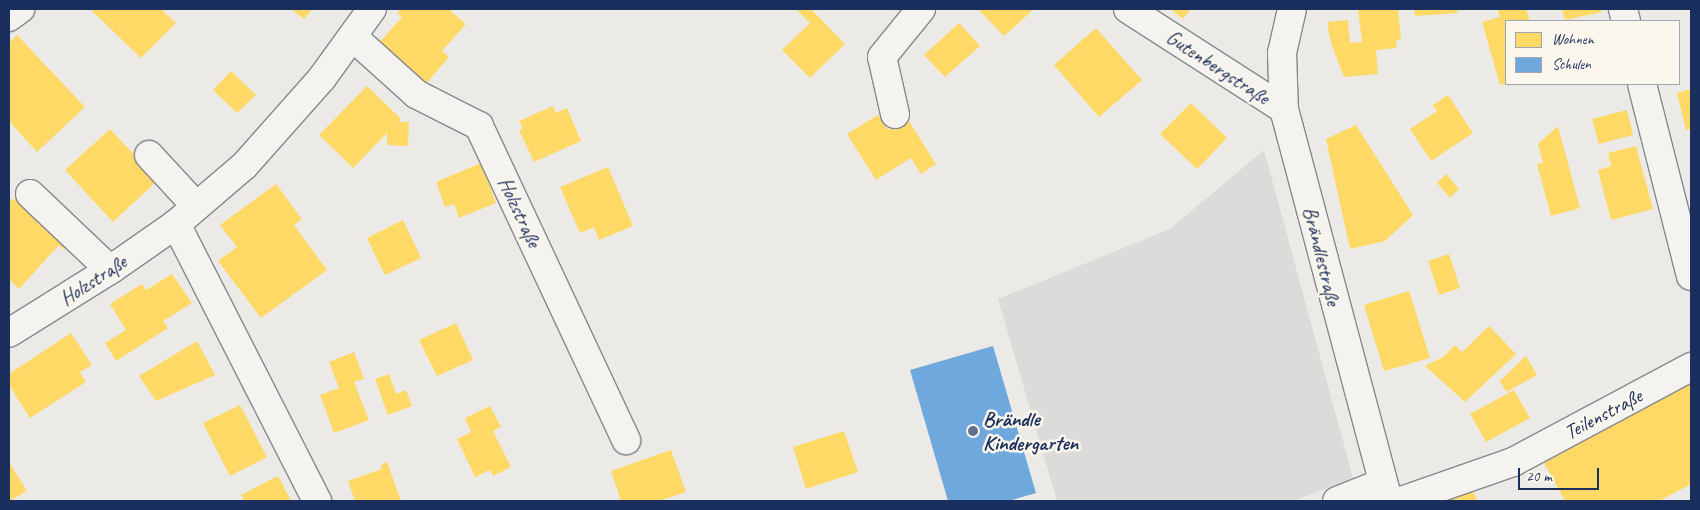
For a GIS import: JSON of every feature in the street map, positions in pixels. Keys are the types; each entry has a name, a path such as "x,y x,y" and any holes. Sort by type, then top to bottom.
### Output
{"street":[{"path":"9,17 20,9"},
{"name":"Holzstraße","path":"9,333 110,270 176,224 276,133 353,38 372,9"},
{"path":"895,114 882,57 921,9"},
{"name":"Gutenbergstraße","path":"1128,9 1284,109"},
{"name":"Brändlestraße","path":"1292,9 1282,53 1284,109 1385,492"},
{"name":"Holzstraße","path":"353,38 416,94 479,126 626,440"},
{"path":"1642,85 1691,276"},
{"path":"150,154 196,206"},
{"path":"30,194 110,270"},
{"path":"176,224 317,501"},
{"name":"Teilenstraße","path":"1401,501 1513,462 1691,367"},
{"path":"1337,501 1385,492"}],"shaded area":[{"path":"1264,150 1353,478 1294,501 1057,501 998,299 1170,229"}],"building: Wohnen":[{"path":"90,9 161,9 176,23 141,58"},
{"path":"291,9 312,9 304,19"},
{"path":"401,9 448,9 466,24 442,51 449,57 425,85 378,44 402,17 397,13"},
{"path":"796,9 811,9 845,44 810,78 782,50 810,23"},
{"path":"978,9 1034,9 1004,36"},
{"path":"1170,9 1191,9 1183,19"},
{"path":"1358,9 1398,9 1401,40 1396,40 1397,48 1376,50 1378,74 1344,77 1331,43 1327,22 1348,20 1350,43 1362,42"},
{"path":"1414,9 1457,9 1457,13 1415,16"},
{"path":"1526,9 1530,20 1505,20 1505,83 1500,85 1482,22 1500,17 1498,10"},
{"path":"1562,9 1601,9 1602,12 1565,20"},
{"path":"959,23 980,46 945,77 924,55"},
{"path":"1096,28 1142,80 1099,117 1054,65"},
{"path":"17,35 85,107 37,152 9,121 9,43"},
{"path":"231,71 256,95 237,113 213,90"},
{"path":"367,86 401,119 398,122 409,122 408,146 387,145 387,133 353,168 319,135"},
{"path":"1691,89 1691,129 1686,130 1677,93"},
{"path":"1448,95 1473,133 1431,161 1410,129 1437,111 1433,105"},
{"path":"1191,103 1227,138 1197,169 1160,134"},
{"path":"553,106 556,113 567,108 581,141 534,162 519,130 523,128 519,121"},
{"path":"1627,110 1633,135 1599,144 1592,119"},
{"path":"878,115 888,130 907,118 936,164 921,174 911,158 876,180 847,134"},
{"path":"1356,125 1413,215 1385,241 1350,249 1326,139"},
{"path":"1558,126 1580,208 1551,216 1537,164 1543,163 1538,144"},
{"path":"110,129 158,180 113,222 65,170"},
{"path":"1636,146 1653,209 1611,220 1598,170 1611,166 1608,153"},
{"path":"481,163 496,203 459,218 454,204 445,207 436,182"},
{"path":"608,167 633,226 599,240 594,227 580,233 560,187"},
{"path":"1446,174 1459,189 1450,198 1437,183"},
{"path":"276,184 302,219 294,225 327,270 261,318 218,261 237,247 220,225"},
{"path":"23,191 74,239 64,250 59,245 19,289 9,279 9,198 13,201"},
{"path":"403,220 421,258 385,275 367,238"},
{"path":"1449,254 1460,288 1439,295 1428,261"},
{"path":"172,274 192,303 163,321 168,328 116,361 105,343 126,330 110,304 142,284 146,290"},
{"path":"1409,291 1430,358 1384,371 1364,305"},
{"path":"456,323 473,360 437,376 419,340"},
{"path":"1489,326 1516,354 1465,402 1425,366 1443,357 1455,345 1462,352"},
{"path":"71,333 92,365 80,372 86,382 30,418 9,385 9,374"},
{"path":"197,341 215,375 156,401 139,376"},
{"path":"354,352 364,379 354,382 369,420 334,433 320,395 339,388 329,362"},
{"path":"1526,356 1537,375 1506,392 1500,381"},
{"path":"389,374 396,394 406,390 412,406 388,415 375,379"},
{"path":"1691,381 1691,484 1659,501 1565,501 1542,459 1583,436 1585,440"},
{"path":"1514,390 1530,418 1486,442 1470,414"},
{"path":"240,405 267,457 230,476 203,423"},
{"path":"490,406 501,427 493,431 511,467 493,476 490,470 475,477 457,439 471,432 465,418"},
{"path":"844,431 858,472 806,489 793,447"},
{"path":"671,450 686,492 659,501 621,501 611,471"},
{"path":"9,462 27,491 10,501 9,501"},
{"path":"387,462 401,501 355,501 348,481 382,469 381,465"},
{"path":"278,476 291,501 245,501 241,495"},
{"path":"1473,491 1477,501 1443,501"}],"building: Schulen":[{"name":"Brändle Kindergarten","path":"993,346 1036,493 1008,501 948,501 910,370"}],"place":[{"name":"Brändle Kindergarten","path":"973,431"}]}
